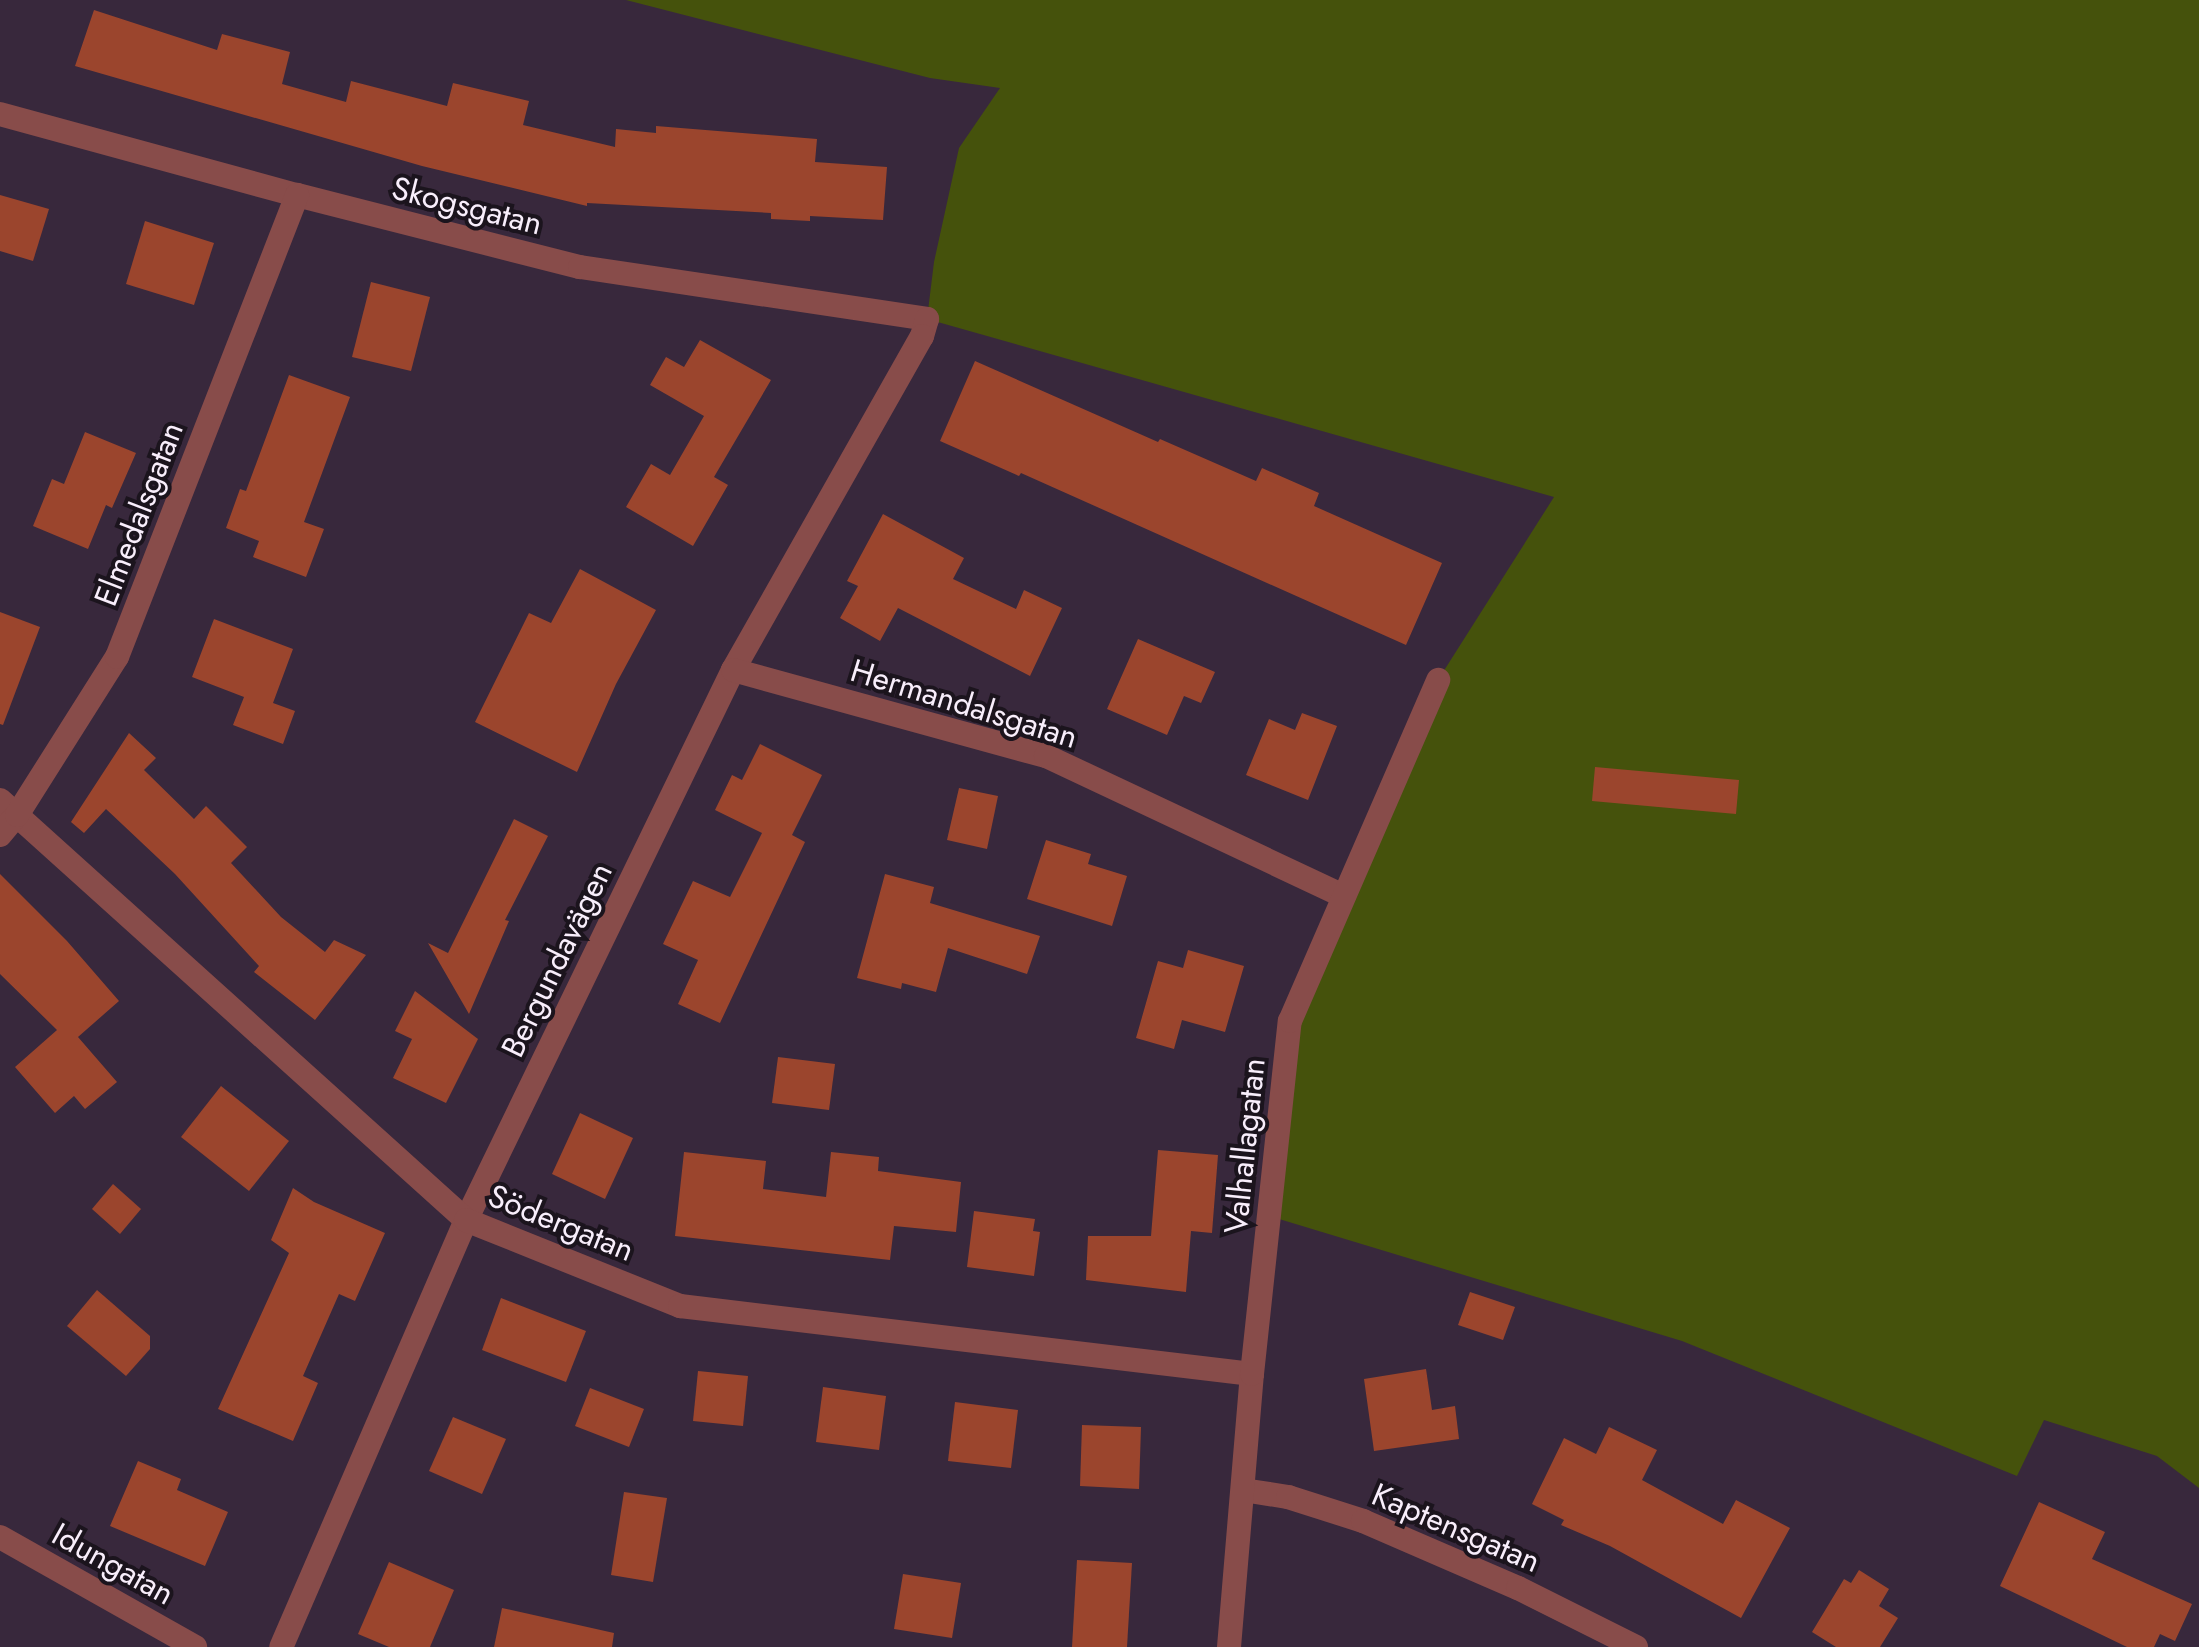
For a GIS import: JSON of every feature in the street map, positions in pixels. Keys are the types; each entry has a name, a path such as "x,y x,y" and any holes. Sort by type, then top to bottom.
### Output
{"street":[{"name":"Skogsgatan","path":"0,114 297,195 580,267 927,319"},
{"name":"Elmedalsgatan","path":"0,835 8,807 117,657 297,195"},
{"name":"Bergundavägen","path":"281,1647 466,1220 733,670 922,336 927,319"},
{"name":"Hermandalsgatan","path":"733,670 1046,756 1344,896"},
{"name":"Valhallagatan","path":"1229,1647 1252,1374 1290,1021 1438,680"},
{"name":"Södergatan","path":"8,807 466,1220 680,1306 1252,1374"},
{"name":"Kaptensgatan","path":"1243,1490 1288,1497 1363,1521 1518,1588 1636,1647"},
{"name":"Idungatan","path":"0,1537 195,1647"}],"green space":[{"path":"626,0 2199,0 2199,1488 2157,1456 2044,1420 2017,1476 1682,1341 1269,1216 1290,1021 1438,680 1554,497 927,319 934,262 959,148 1000,88 930,78"}],"building":[{"path":"94,10 217,50 222,34 290,52 282,84 346,102 351,81 447,106 453,83 529,101 523,125 615,147 616,129 656,133 656,126 817,139 815,162 887,167 883,220 810,216 810,221 771,219 771,213 587,203 587,206 422,166 75,66"},
{"path":"0,195 49,209 33,261 0,251"},
{"path":"145,221 214,243 194,305 126,284"},
{"path":"371,282 430,297 411,371 352,357"},
{"path":"700,340 771,380 714,477 728,485 693,546 626,507 651,464 670,475 704,416 650,385 666,357 684,367"},
{"path":"975,361 1158,442 1160,439 1256,481 1262,468 1319,493 1314,506 1442,563 1406,645 1021,473 1019,476 940,441"},
{"path":"289,375 350,397 304,522 324,529 306,577 253,557 259,541 226,528 240,489 246,491"},
{"path":"85,432 136,453 112,508 106,505 88,549 33,526 52,479 64,484"},
{"path":"883,514 964,558 953,579 1016,609 1024,590 1062,608 1030,676 898,608 880,641 840,618 858,586 847,581"},
{"path":"580,569 656,610 616,684 577,772 475,722 529,613 551,623"},
{"path":"0,612 40,627 3,725 0,724"},
{"path":"214,619 293,649 273,703 295,711 283,744 233,725 244,697 192,677"},
{"path":"1138,639 1215,672 1201,703 1184,696 1167,735 1107,709"},
{"path":"1302,713 1337,726 1308,800 1246,775 1269,719 1295,730"},
{"path":"129,733 156,758 144,770 194,819 206,806 247,847 231,863 281,917 325,952 334,940 366,955 315,1020 254,972 259,966 175,874 106,809 84,833 71,822"},
{"path":"760,744 822,775 792,835 805,842 720,1023 678,1004 698,960 663,944 693,881 730,897 762,833 715,810 732,775 742,780"},
{"path":"1595,767 1739,780 1736,814 1592,801"},
{"path":"959,788 998,796 987,849 947,840"},
{"path":"514,819 548,836 505,920 509,921 469,1014 428,943 448,953"},
{"path":"1046,840 1091,854 1088,864 1127,876 1112,926 1027,899"},
{"path":"0,874 67,941 119,1001 78,1037 117,1082 85,1109 74,1096 55,1113 15,1067 57,1030 0,974"},
{"path":"885,874 934,887 930,903 1040,936 1027,974 948,948 936,992 902,983 901,989 857,978"},
{"path":"1188,950 1244,966 1225,1032 1182,1020 1174,1049 1136,1038 1158,961 1183,968"},
{"path":"415,991 478,1039 446,1103 393,1078 412,1039 395,1031"},
{"path":"778,1057 835,1064 829,1110 772,1103"},
{"path":"221,1086 289,1141 249,1191 181,1137"},
{"path":"580,1113 633,1138 605,1199 552,1174"},
{"path":"1158,1150 1218,1155 1212,1233 1191,1231 1186,1292 1086,1280 1088,1236 1151,1236"},
{"path":"684,1152 766,1161 763,1189 826,1197 831,1152 879,1157 878,1171 961,1182 956,1232 894,1226 890,1260 675,1236"},
{"path":"113,1184 141,1209 120,1234 92,1209"},
{"path":"293,1188 314,1202 385,1233 355,1301 339,1294 303,1376 318,1383 293,1441 218,1409 289,1253 271,1240"},
{"path":"974,1211 1035,1219 1033,1231 1040,1232 1034,1276 967,1267"},
{"path":"97,1290 150,1336 150,1349 126,1376 67,1326"},
{"path":"1470,1292 1515,1307 1503,1340 1458,1325"},
{"path":"501,1298 586,1331 566,1382 482,1350"},
{"path":"1426,1369 1432,1410 1455,1406 1459,1439 1374,1451 1364,1379"},
{"path":"698,1371 748,1376 743,1426 693,1421"},
{"path":"823,1387 886,1396 879,1450 816,1442"},
{"path":"590,1388 644,1409 629,1447 575,1426"},
{"path":"955,1402 1018,1410 1011,1468 948,1461"},
{"path":"453,1417 506,1439 482,1494 429,1471"},
{"path":"1082,1425 1141,1427 1139,1489 1080,1486"},
{"path":"1609,1427 1657,1450 1642,1480 1723,1524 1736,1500 1790,1528 1741,1618 1610,1546 1561,1525 1564,1520 1532,1504 1564,1438 1596,1454"},
{"path":"138,1461 181,1479 177,1490 228,1512 205,1566 110,1526"},
{"path":"624,1492 667,1498 653,1582 611,1575"},
{"path":"2039,1502 2105,1532 2092,1559 2192,1604 2175,1641 2160,1634 2154,1647 2127,1647 2000,1586"},
{"path":"1077,1560 1132,1563 1127,1647 1072,1647"},
{"path":"389,1562 454,1590 430,1647 389,1647 358,1634"},
{"path":"1859,1570 1889,1589 1879,1606 1898,1618 1880,1647 1836,1647 1812,1632 1844,1579 1851,1583"},
{"path":"903,1574 961,1583 952,1638 894,1629"},
{"path":"502,1608 614,1633 612,1647 494,1647"}]}
